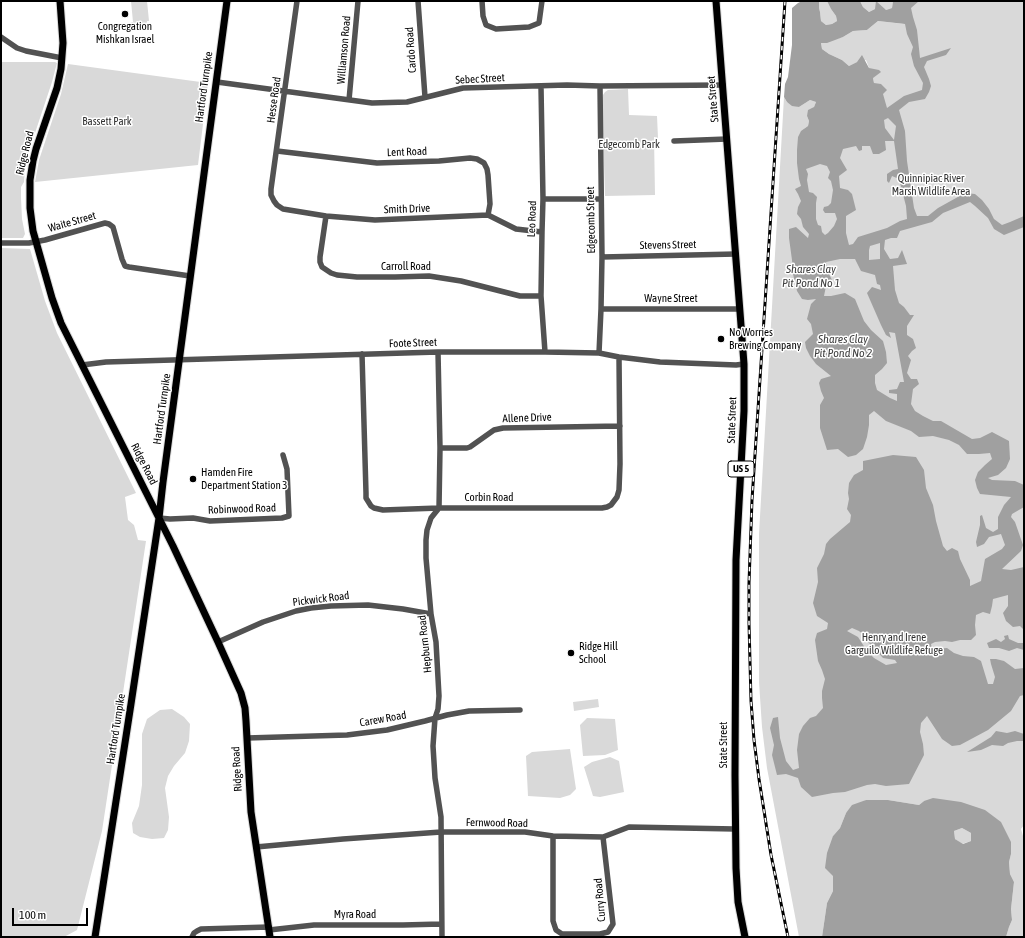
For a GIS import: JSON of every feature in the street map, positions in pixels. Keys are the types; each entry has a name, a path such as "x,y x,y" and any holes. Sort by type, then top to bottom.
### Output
{"main road":[{"name":"Ridge Road","path":"60,1 63,37 59,80 36,149 30,175 30,208 33,231 58,315 173,546 241,693 245,708 250,804 269,931"},
{"name":"Hartford Turnpike","path":"95,937 159,518 227,1"},
{"name":"State Street","path":"716,1 744,364 744,410 736,579 735,829 738,902 745,937"}],"street":[{"name":"Hesse Road","path":"274,201 271,195 271,189 297,1"},
{"name":"Williamson Road","path":"349,100 358,1"},
{"name":"Cardo Road","path":"418,1 425,97"},
{"path":"482,1 483,16 486,25 496,29 529,27 539,23 542,1"},
{"path":"1,36 17,48 62,58"},
{"name":"Sebec Street","path":"217,82 372,103 406,102 463,88 722,85"},
{"name":"Edgecomb Street","path":"600,86 602,257 600,353"},
{"name":"Leo Road","path":"541,87 543,199 542,296 545,352"},
{"path":"674,141 727,139"},
{"name":"Lent Road","path":"277,151 377,163 438,161 470,158 477,159 484,163 487,169 490,204 488,215"},
{"path":"543,199 601,199"},
{"name":"Smith Drive","path":"274,201 283,209 326,216 375,220 488,215"},
{"path":"488,215 516,230 542,232"},
{"name":"Carroll Road","path":"326,216 320,262 322,267 331,273 337,275 357,276 429,276 461,281 520,296 542,296"},
{"name":"Waite Street","path":"1,243 28,244 106,223 112,227 125,266 190,276"},
{"name":"Stevens Street","path":"602,257 736,254"},
{"name":"Wayne Street","path":"601,309 740,309"},
{"path":"438,352 440,448 439,508"},
{"name":"Foote Street","path":"82,365 106,362 438,352 600,353 660,362 744,364"},
{"name":"Corbin Road","path":"362,354 366,498 371,506 383,510 439,508 607,507 615,501 618,490 620,464 619,357"},
{"name":"Allene Drive","path":"440,448 467,448 494,430 503,428 620,426"},
{"name":"Robinwood Road","path":"159,518 193,518 210,521 282,518 289,516 287,470 283,455"},
{"name":"Hepburn Road","path":"439,508 431,518 427,530 426,558 431,614 436,642 439,696 435,718 433,746 435,778 441,817 442,937"},
{"name":"Pickwick Road","path":"218,642 262,622 311,608 368,605 431,614"},
{"name":"Carew Road","path":"247,738 347,735 387,730 468,711 520,710"},
{"name":"Fernwood Road","path":"256,848 343,839 441,832 525,832 553,836 603,837 629,827 735,829"},
{"name":"Curry Road","path":"553,836 553,921 556,930 562,934 600,934 608,932 613,924 603,837"},
{"name":"Myra Road","path":"192,937 197,930 201,929 269,931 314,925 442,924"}],"green space":[{"path":"131,1 147,1 149,21 147,21 146,26 141,30 135,30 130,27 130,23 133,22"},
{"path":"819,1 827,1 836,16 837,21 826,25 821,21"},
{"path":"860,1 893,1 892,8 886,10 875,9 869,12 863,7"},
{"path":"898,1 1024,1 1024,825 1021,829 1024,837 1024,937 1006,937 1012,920 1011,909 1014,882 1010,874 1009,862 1011,854 924,801 919,805 888,800 866,800 846,813 840,828 833,836 833,891 827,903 822,937 799,937 767,768 759,682 759,534 784,97 787,102 799,107 810,100 816,102 807,116 809,121 808,126 801,131 874,83 866,60 849,66 842,60 822,49 821,43 843,37 853,31 867,30 878,21 904,24"},
{"path":"1,62 57,63 29,151 24,182 21,187 22,219 25,234 23,238 1,238"},
{"name":"Bassett Park","path":"68,64 208,83 198,165 35,182 39,160 61,94"},
{"name":"Edgecomb Park","path":"628,89 629,115 657,116 658,138 654,137 655,195 605,196 603,95 608,90"},
{"path":"1,248 30,249 45,301 57,333 136,493 125,497 128,520 134,525 138,540 146,541 102,831 77,930 64,937 1,937"},
{"path":"598,699 599,707 574,711 573,702"},
{"path":"172,709 184,717 190,724 189,741 185,753 168,776 165,788 169,817 168,830 164,838 152,839 140,837 133,833 132,823 139,806 142,785 142,734 147,719 160,710"},
{"path":"587,718 615,719 618,750 605,755 583,756 580,725"},
{"path":"570,749 576,789 570,795 560,798 528,796 526,756 532,752"},
{"path":"610,757 619,761 624,792 600,797 593,796 584,767 592,762"},
{"path":"962,828 971,833 971,841 962,844 955,839 954,831"}],"water":[{"path":"802,1 819,1 821,21 826,25 837,21 836,16 827,1 860,1 863,7 869,12 875,9 876,1 886,10 892,8 893,1 919,1 911,8 917,30 920,58 951,48 946,55 927,61 924,67 931,86 925,99 909,102 899,110 905,131 907,161 914,208 917,216 928,216 938,208 965,193 975,194 982,200 994,219 1002,225 1024,216 1024,227 1004,235 994,229 988,218 970,202 943,213 932,222 900,231 897,238 885,240 884,249 890,259 898,258 902,250 907,264 893,266 895,290 899,303 910,315 914,315 907,326 907,335 913,339 916,348 908,356 911,360 907,373 911,379 917,379 919,384 913,389 911,404 915,411 933,421 941,421 972,439 980,438 992,432 1009,441 1010,459 1006,468 998,475 988,478 992,480 1015,481 1024,485 1024,507 1012,514 1011,517 1015,522 1023,545 1021,551 1002,569 1011,570 1024,567 1024,630 1020,626 1013,627 1006,621 1003,613 1008,606 1008,595 993,599 990,614 983,612 976,615 976,635 971,640 935,642 931,644 932,649 947,648 954,653 974,657 981,661 988,684 993,684 995,677 990,659 1004,661 1015,669 1024,668 1024,695 1020,696 1011,711 988,730 960,745 952,746 942,739 927,716 921,723 920,732 924,755 909,784 886,786 875,784 867,785 845,792 812,797 801,787 798,778 786,774 777,775 772,755 774,745 770,728 773,718 778,717 780,738 786,761 793,770 799,768 797,750 799,734 803,726 810,718 816,716 823,708 822,691 825,679 818,661 815,640 817,633 827,629 828,623 817,616 813,603 818,582 817,568 824,554 826,544 850,522 851,515 847,509 849,499 849,483 854,475 863,470 863,461 893,455 916,457 924,470 926,488 933,505 943,546 947,551 952,548 958,551 960,559 970,580 970,586 981,581 985,559 1002,549 1005,545 1001,534 989,537 984,544 977,547 976,542 980,525 980,516 982,515 986,528 993,532 998,529 998,517 1004,505 1011,497 980,494 977,488 975,480 978,472 992,459 990,453 967,454 959,445 949,440 933,436 919,437 911,431 886,421 874,411 869,415 867,437 863,449 856,455 848,457 838,449 827,450 820,428 820,405 824,398 819,383 821,379 831,376 816,364 806,348 805,342 813,334 811,324 807,319 811,304 816,299 802,299 797,291 793,274 789,238 789,229 796,227 808,238 809,234 803,227 801,219 797,214 801,201 795,189 801,186 797,163 797,150 798,137 801,131 808,126 808,110 814,107 816,102 810,100 799,107 792,106 784,97 792,45 792,8","holes":["878,21 905,24 907,34 913,47 911,54 914,66 923,83 922,90 904,96 887,108 883,94 887,90 881,84 874,83 873,78 881,72 879,70 869,68 862,55 857,62 849,66 842,60 822,49 821,43 827,43 843,37 853,31 867,30","888,118 896,126 894,140 885,128 884,120","885,141 894,141 898,169 887,174 887,181 889,183 892,176 899,179 906,206 907,219 887,228 858,237 853,244 849,245 846,233 846,216 856,210 852,194 848,190 840,188 839,176 847,170 840,158 843,149 856,146 859,151 862,150 862,146 870,146 873,154 879,154 886,150","820,164 827,166 830,172 828,178 831,181 833,190 831,203 824,207 823,210 825,213 835,213 837,219 834,226 825,235 816,219 817,197 813,193 809,192 807,180 808,174 806,169","880,243 880,259 869,260 870,246","840,259 855,259 861,271 875,275 877,284 880,285 881,290 872,287 867,293 886,335 891,338 889,332 895,333 904,382 900,382 897,389 889,390 889,393 897,394 897,401 877,390 875,383 875,375 887,363 883,341 864,321 855,299 845,293 824,296 826,286 832,280 828,272 826,262","852,628 859,631 883,658 895,660 897,663 886,665 874,658 867,651 858,637 847,631"]},
{"path":"1008,635 1009,639 1018,643 1024,643 1024,650 1017,648 1009,651 999,648 989,648 987,643 996,639 1001,642 1005,639 1004,636"},
{"path":"996,731 1007,733 1015,731 1024,734 1024,741 1008,743 1003,746 992,745 981,750 967,752 991,737"},
{"path":"933,798 961,802 985,810 1001,822 1011,842 1009,862 1010,874 1014,882 1011,909 1012,920 1006,937 822,937 827,903 833,891 833,876 825,868 827,853 833,836 840,828 846,813 852,805 866,800 888,800 919,805 924,801","holes":["962,828 971,833 971,841 963,844 955,839 954,831"]}],"railway":[{"path":"785,1 752,500 749,623 751,701 754,740 771,855 788,937"}],"place":[{"name":"Congregation Mishkan Israel","path":"125,14"},
{"name":"No Worries Brewing Company","path":"721,339"},
{"name":"Hamden Fire Department Station 3","path":"193,479"},
{"name":"Ridge Hill School","path":"571,653"}],"park label":[{"name":"Quinnipiac River Marsh Wildlife Area","path":"931,185"},
{"name":"Henry and Irene Garguilo Wildlife Refuge","path":"894,644"}],"water label":[{"name":"Shares Clay Pit Pond No 1","path":"811,276"},
{"name":"Shares Clay Pit Pond No 2","path":"843,346"}]}
